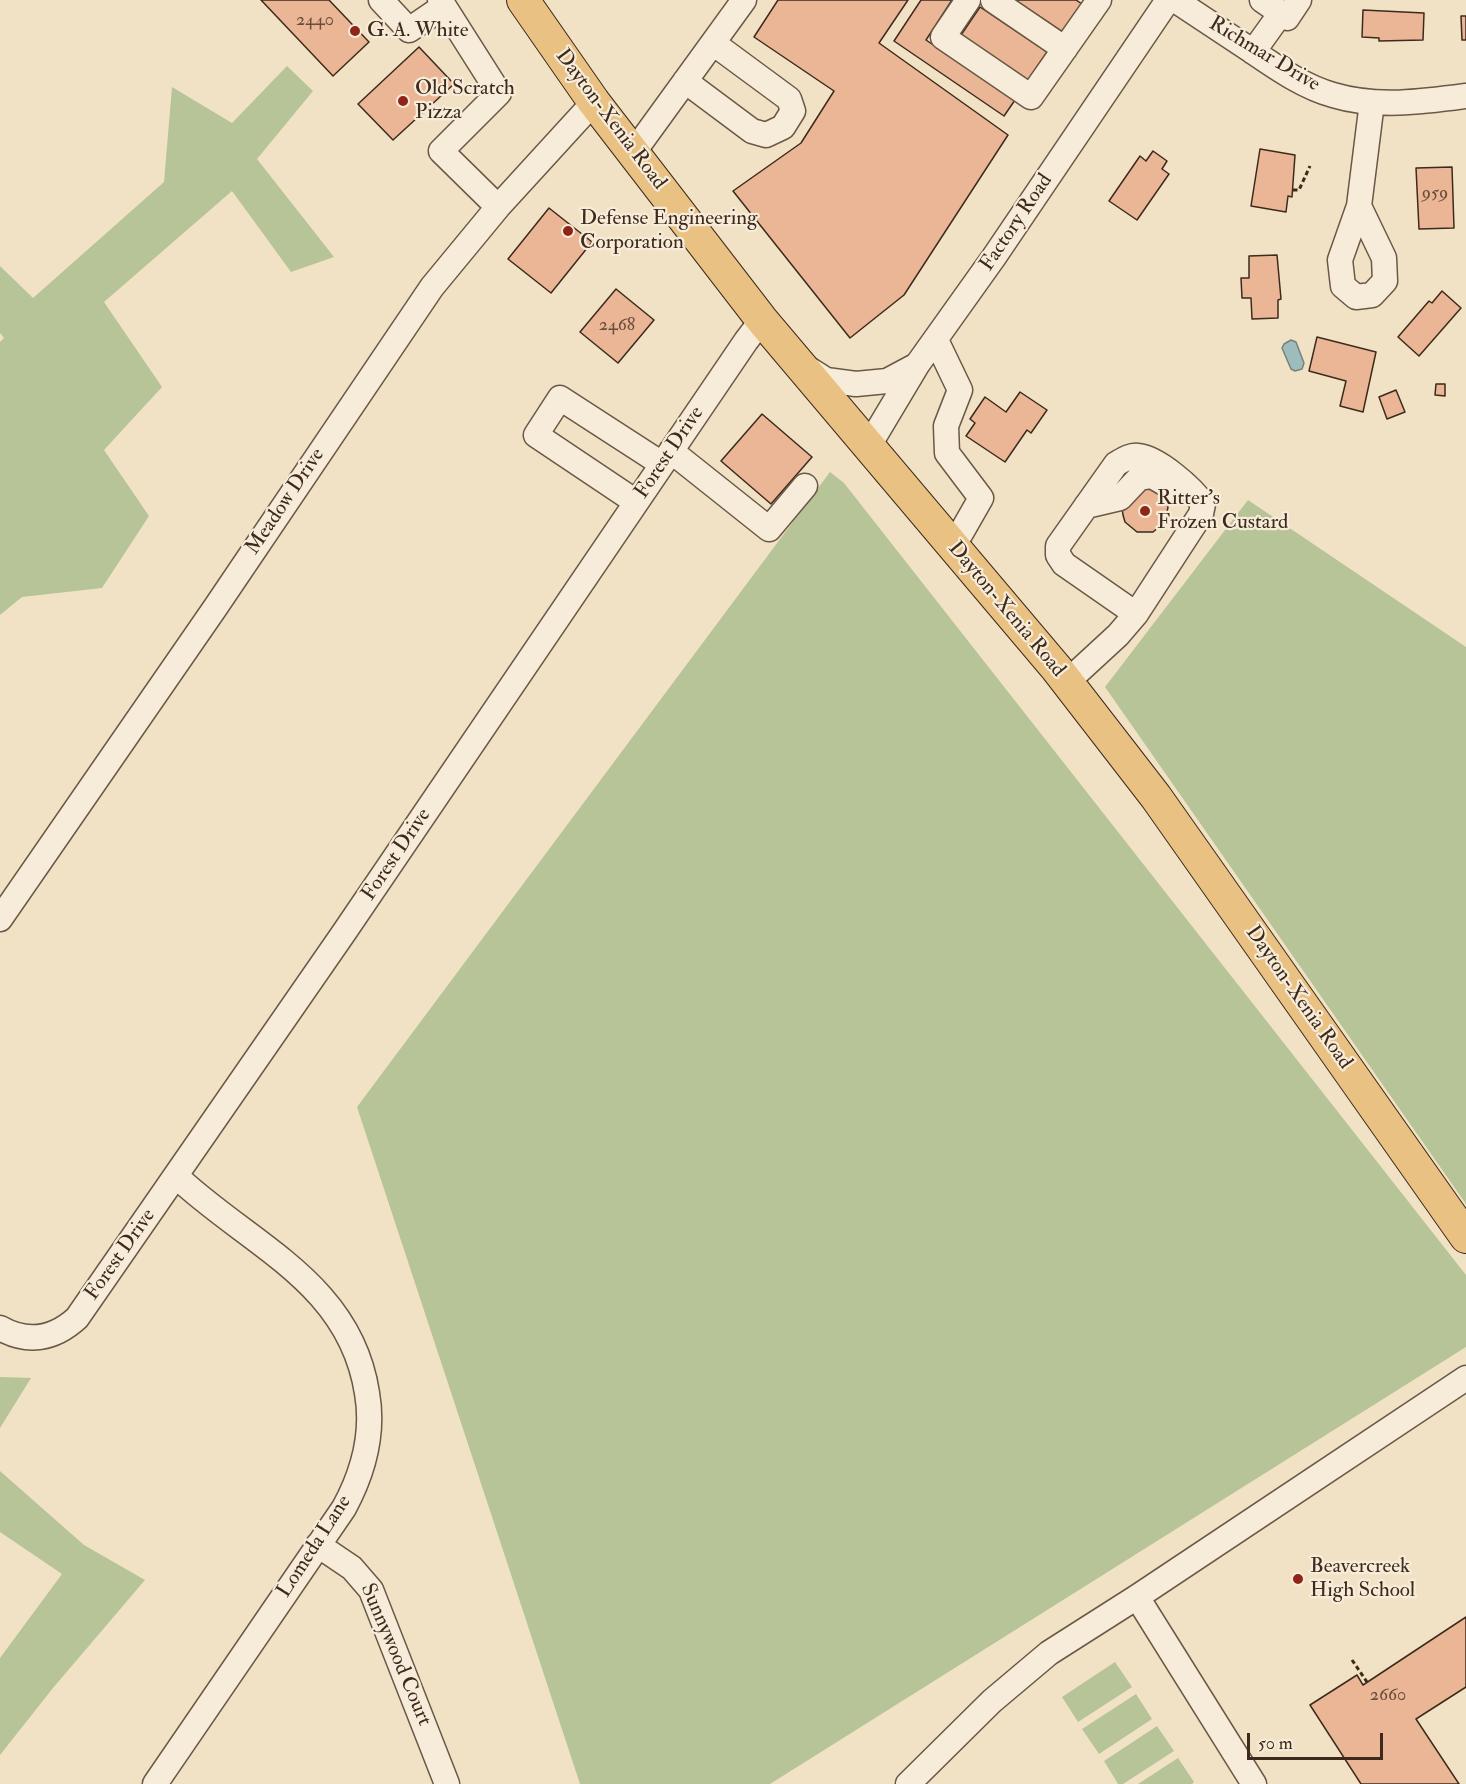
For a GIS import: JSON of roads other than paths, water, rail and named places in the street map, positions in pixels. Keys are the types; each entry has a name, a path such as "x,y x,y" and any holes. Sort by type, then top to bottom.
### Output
{"main road":[{"name":"Dayton-Xenia Road","path":"523,0 594,102 762,320 1067,682 1156,796 1466,1237"}],"street":[{"path":"381,0 410,30 442,3 500,93 441,151 498,207"},
{"path":"633,153 744,0"},
{"path":"968,0 943,37 1032,97 1097,0"},
{"path":"993,0 1065,49"},
{"name":"Factory Road","path":"868,447 917,365 994,257 1168,0"},
{"name":"Richmar Drive","path":"1175,0 1298,80 1331,95 1372,102 1428,101 1466,96"},
{"path":"1253,52 1280,4"},
{"path":"685,81 752,131 766,135 783,126 793,111 789,99 713,43"},
{"name":"Meadow Drive","path":"0,919 215,608 432,287 498,207 594,102"},
{"path":"1359,206 1372,102"},
{"name":"Forest Drive","path":"0,1328 18,1336 39,1338 60,1332 77,1318 746,340 762,320"},
{"path":"936,340 960,390 946,426 947,453 981,498 953,547"},
{"path":"795,361 826,380 856,384 887,381 917,365"},
{"path":"636,502 536,435 560,398 666,458 769,530 805,486"},
{"path":"1067,682 1118,635 1136,614 1201,514 1203,504 1195,492 1151,459 1136,455 1124,458 1116,464 1058,546 1058,555 1064,564 1136,614"},
{"name":"Lomeda Lane","path":"155,1784 350,1496 365,1452 369,1425 369,1401 358,1355 344,1325 324,1299 287,1263 210,1206 176,1176"},
{"path":"908,1784 992,1701 1049,1653 1466,1378"},
{"name":"Sunnywood Court","path":"318,1545 352,1568 371,1590 447,1784"},
{"path":"1137,1597 1192,1668 1254,1784"}],"water":[{"path":"1291,340 1296,342 1304,363 1302,369 1295,371 1291,369 1282,348"}],"place":[{"name":"G. A. White","path":"355,31"},
{"name":"Old Scratch Pizza","path":"403,101"},
{"name":"Defense Engineering Corporation","path":"568,231"},
{"name":"Ritter's Frozen Custard","path":"1145,511"},
{"name":"Beavercreek High School","path":"1298,1579"}]}
